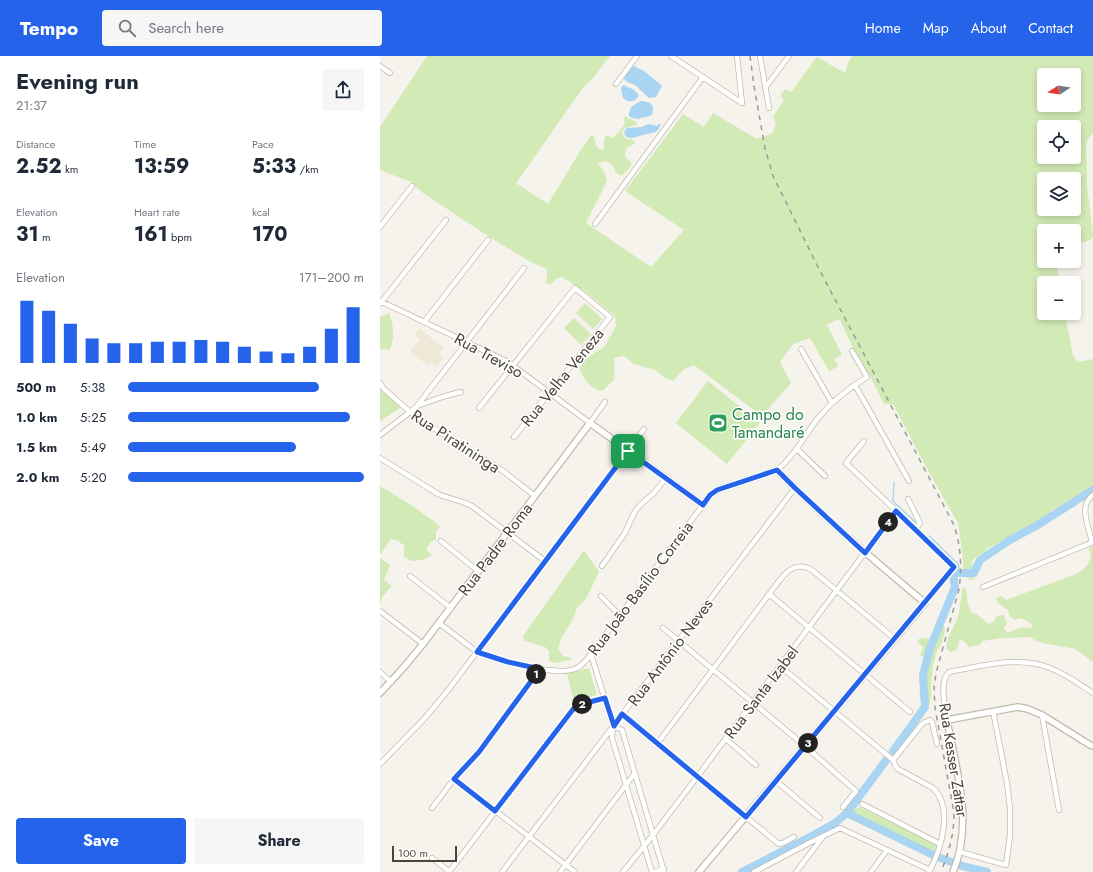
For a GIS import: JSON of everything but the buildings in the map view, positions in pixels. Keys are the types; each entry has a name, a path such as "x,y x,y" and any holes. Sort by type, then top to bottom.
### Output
{"street":[{"path":"616,84 637,56"},
{"path":"671,56 742,103 737,56"},
{"path":"760,56 769,108"},
{"path":"765,88 789,56"},
{"path":"380,66 390,73"},
{"path":"595,224 702,77"},
{"path":"380,227 412,186"},
{"path":"381,302 446,220"},
{"path":"424,322 488,240"},
{"path":"380,434 417,406 524,268"},
{"name":"Rua Velha Veneza","path":"513,365 575,288 610,317 514,437"},
{"name":"Rua Treviso","path":"381,302 513,365 590,423"},
{"path":"801,349 832,403"},
{"name":"Rua João Basílio Correia","path":"439,623 477,652 508,662 540,669 559,671 575,669 591,654 710,495 717,490 777,470 787,461 820,416 832,403 867,377 852,351"},
{"path":"479,408 513,365"},
{"name":"Rua Piratininga","path":"380,383 383,388 410,412 503,472 535,496"},
{"path":"855,385 909,481"},
{"path":"417,406 460,392"},
{"name":"Rua Padre Roma","path":"380,693 423,644 451,608 605,402"},
{"path":"590,423 703,505"},
{"path":"380,764 433,709 644,429"},
{"path":"699,872 954,567 846,463 864,441"},
{"path":"796,449 825,476"},
{"path":"380,458 438,494 468,504 545,561"},
{"path":"777,470 865,553 925,603"},
{"path":"602,566 625,533 634,513 640,505 654,493 666,478"},
{"name":"Rua Antônio Neves","path":"502,872 795,488"},
{"path":"983,587 1093,542 1085,510 1087,500 1093,495"},
{"path":"908,499 920,523 915,530"},
{"name":"Rua Santa Izabel","path":"623,872 726,739 896,511"},
{"path":"441,541 478,571"},
{"path":"657,744 782,576 798,566 803,566 812,570 895,639"},
{"path":"410,576 451,608"},
{"path":"769,594 910,712"},
{"path":"601,596 620,616"},
{"path":"380,611 423,644"},
{"path":"663,628 714,669 856,791 843,808"},
{"path":"591,654 614,726 612,738 644,846 653,872 664,871 622,730 614,726"},
{"name":"Rua Kesser Zattar","path":"955,867 960,852 964,824 963,808 943,689 946,674 949,672 1003,663 1034,663 1056,670 1093,693"},
{"path":"754,872 840,828 930,871 940,844 943,807 940,796 933,788 898,769 894,760 780,666"},
{"path":"432,808 454,779 479,752 540,669"},
{"path":"380,672 390,682"},
{"path":"432,858 450,872 574,708 582,704 605,698"},
{"path":"947,720 1011,708 1023,708 1042,715 1093,746"},
{"path":"960,852 1006,865 1010,835 1010,808 1007,783 993,711"},
{"path":"622,714 779,844 794,837"},
{"path":"1042,715 1059,810"},
{"path":"894,760 922,724 927,720 932,722 937,744"},
{"path":"726,739 756,765"},
{"path":"560,872 635,773"},
{"path":"454,779 575,872"},
{"path":"776,781 820,818"},
{"path":"862,804 940,844"},
{"path":"796,872 822,837"},
{"path":"871,872 887,850"}],"shaded area":[{"path":"419,328 444,348 439,355 443,358 436,367 430,362 428,365 410,352 420,339 415,334"}],"green space":[{"path":"427,56 610,56 583,88 516,183 548,204 591,135 594,136 596,146 601,150 604,149 604,140 606,135 612,138 617,134 625,122 625,116 635,121 638,124 628,127 622,131 623,136 626,139 633,140 635,143 627,148 625,152 625,156 632,164 621,176 616,173 612,164 605,161 598,163 604,172 607,181 586,223 651,267 684,230 625,191 683,114 704,127 713,113 757,139 773,133 776,123 773,117 784,100 780,96 785,89 791,92 817,57 845,73 852,56 1093,56 1093,133 1088,139 1086,147 1087,184 1093,236 1091,240 1081,243 1081,224 1037,224 1037,268 1057,268 1059,276 1037,276 1037,320 1066,320 1073,356 1078,362 1093,359 1093,490 1051,511 1047,515 987,549 984,553 972,561 975,575 973,580 969,579 964,575 958,523 893,404 884,404 870,376 860,363 840,320 838,319 827,325 842,355 834,359 839,366 829,371 810,338 793,344 780,362 791,383 762,416 694,365 684,369 673,381 665,378 655,370 634,364 624,356 614,358 614,380 602,391 597,390 590,386 579,368 586,359 605,346 616,326 615,316 583,290 562,277 556,279 551,284 545,283 547,278 547,269 529,261 491,238 423,193 411,182 380,170 380,127"},
{"path":"585,303 602,319 593,329 576,313"},
{"path":"389,313 393,331 392,345 390,350 380,349 380,317"},
{"path":"574,318 591,334 581,345 564,328"},
{"name":"Campo do Tamandaré","path":"708,381 760,423 727,464 676,423"},
{"path":"380,385 403,406 380,421"},
{"path":"380,486 411,505 440,527 436,531 436,539 431,542 426,549 432,555 422,560 412,561 404,557 404,545 391,539 380,555"},
{"path":"1093,545 1093,662 1075,649 1047,644 1036,641 1030,637 1002,638 983,641 979,645 969,647 963,640 959,641 955,651 950,652 947,649 947,641 958,617 962,589 964,587 968,605 972,613 979,616 989,624 994,621 997,616 1004,615 1007,623 1004,628 1007,633 1021,628 1031,629 1032,624 1021,618 1014,620 1009,615 1008,610 996,600 997,597 1001,596 1006,600 1076,574 1085,568 1088,563 1091,554 1089,548"},
{"path":"584,550 599,572 586,599 577,608 572,621 562,637 558,649 563,656 570,658 571,660 555,663 549,661 549,652 545,647 525,641 523,636"},
{"path":"380,558 390,565 384,580 392,586 382,597 380,605"},
{"path":"941,610 944,610 946,615 943,622 945,630 933,666 931,696 928,709 896,750 894,746 909,726 923,701 919,696 921,688 919,683 924,668 925,659 920,655 923,647 917,642 920,638 930,639 934,633 934,628 937,624"},
{"path":"589,668 597,695 574,701 567,674"},
{"path":"859,807 935,843 936,848 932,858 856,820 853,811"}],"water":[{"path":"634,66 644,71 662,86 656,97 649,98 635,85 624,79 628,70"},
{"path":"624,85 634,90 639,95 636,100 627,101 623,98 621,89"},
{"path":"640,101 650,103 653,107 653,113 648,117 638,119 632,118 629,116 631,107"},
{"path":"650,124 657,126 661,124 655,132 632,138 625,135 624,132 627,128 642,127"}],"waterway":[{"path":"894,482 893,501 915,522"},
{"path":"893,751 925,707 923,675 930,648 955,587 953,575 956,573 974,573 980,560 1010,540 1036,526 1093,490"},
{"path":"929,536 958,564 959,569 956,573"},
{"path":"742,872 835,823 847,813 887,759"},
{"path":"847,813 933,855 962,866 987,872"}],"railway":[{"path":"750,56 765,148 773,176 819,269 954,525 958,541 960,557 959,589 936,673 934,688 935,708 954,813 950,843 941,872"}],"place":[{"name":"Campo do Tamandaré","path":"718,423"}],"route":[{"path":"628,451 703,505 710,495 722,487 777,470 865,553 896,511 954,567 746,817 622,714 614,726 605,698 582,704 570,712 495,811 454,779 479,752 540,669 496,659 477,652 628,451"}]}
